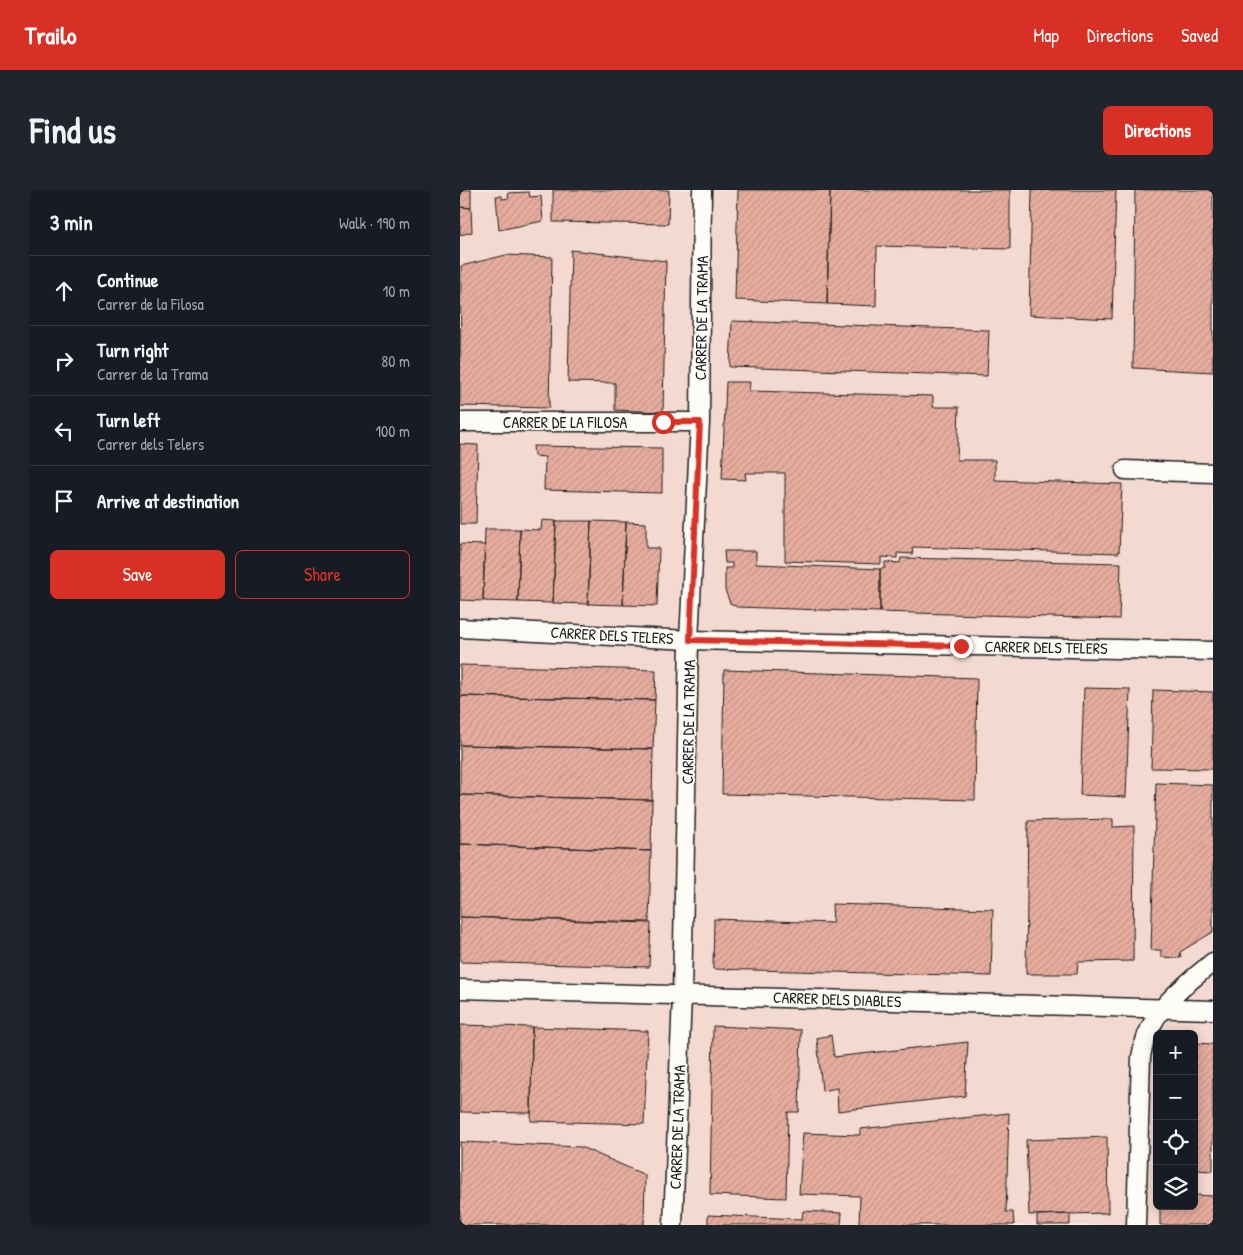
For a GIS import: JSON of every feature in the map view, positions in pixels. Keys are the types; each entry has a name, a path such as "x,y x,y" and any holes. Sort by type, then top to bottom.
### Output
{"street":[{"name":"CARRER DE LA TRAMA","path":"673,1225 682,995 690,640 700,422 702,190"},
{"name":"CARRER DE LA FILOSA","path":"460,422 700,422"},
{"path":"1125,470 1213,473"},
{"name":"CARRER DELS TELERS","path":"460,628 690,640 1213,651"},
{"path":"1136,1225 1141,1057 1144,1038 1161,1008 1213,962"},
{"name":"CARRER DELS DIABLES","path":"460,989 1213,1010"}],"shaded area":[{"path":"460,190 1213,190 1213,1225 460,1225"}],"building":[{"path":"460,190 471,190 471,208 460,207"},
{"path":"553,190 669,190 668,224 553,222"},
{"path":"738,190 830,190 827,304 735,300"},
{"path":"830,190 1010,190 1010,249 877,246 876,306 827,304"},
{"path":"1032,190 1116,190 1112,319 1029,315"},
{"path":"1135,190 1213,190 1213,372 1133,368"},
{"path":"529,192 530,197 541,196 543,221 499,230 496,196 502,196 502,199 509,198 508,193"},
{"path":"460,207 471,208 472,232 460,235"},
{"path":"571,250 666,261 663,412 615,410 615,383 568,382"},
{"path":"506,255 552,257 549,408 460,406 461,266"},
{"path":"732,321 989,330 987,376 730,367"},
{"path":"726,382 750,382 749,391 933,396 933,407 959,407 957,460 995,460 995,480 1122,484 1119,553 912,547 913,554 897,553 897,558 881,557 881,564 785,561 785,473 745,473 746,480 722,479"},
{"path":"460,444 478,445 476,524 460,524"},
{"path":"533,446 662,448 662,493 544,490 545,457 534,456"},
{"path":"542,520 556,521 553,603 518,602 520,529 541,530"},
{"path":"556,521 591,521 588,604 553,603"},
{"path":"591,521 626,522 623,605 588,604"},
{"path":"626,522 646,523 646,548 659,548 657,606 623,605"},
{"path":"485,529 520,529 518,602 483,601"},
{"path":"460,544 485,545 483,601 460,600"},
{"path":"724,551 756,551 756,564 880,569 880,612 737,607 730,603 725,590 725,568 732,568 732,563 725,563"},
{"path":"901,558 1121,563 1119,619 880,612 880,569 885,568 885,562 900,563"},
{"path":"460,665 656,670 655,700 460,696"},
{"path":"724,670 977,678 975,800 722,794"},
{"path":"1084,688 1130,689 1126,797 1080,795"},
{"path":"1153,690 1213,692 1213,769 1151,768"},
{"path":"460,696 655,700 653,749 460,745"},
{"path":"460,745 653,749 652,800 460,795"},
{"path":"1156,783 1213,785 1213,932 1180,952 1181,958 1161,957 1161,950 1151,950"},
{"path":"460,795 652,800 651,851 460,844"},
{"path":"1113,819 1113,827 1134,826 1133,961 1078,962 1077,974 1026,974 1028,821"},
{"path":"460,844 651,851 649,922 460,917"},
{"path":"832,904 993,909 991,976 713,969 714,919 833,923"},
{"path":"460,917 651,923 649,967 460,962"},
{"path":"460,1025 532,1027 531,1113 460,1112"},
{"path":"713,1026 801,1030 799,1112 788,1112 786,1198 710,1195"},
{"path":"532,1027 648,1031 644,1124 531,1121"},
{"path":"831,1035 834,1057 968,1042 965,1096 838,1111 837,1088 822,1091 817,1038"},
{"path":"1198,1043 1213,1044 1213,1171 1198,1170"},
{"path":"1009,1113 1006,1212 1013,1212 1014,1225 859,1225 860,1196 799,1194 803,1133 860,1135 860,1129"},
{"path":"1107,1137 1108,1213 1029,1215 1026,1140"},
{"path":"460,1142 581,1147 645,1175 644,1225 460,1225"},
{"path":"1198,1195 1213,1196 1213,1225 1160,1225 1160,1210 1198,1210"},
{"path":"803,1211 842,1213 841,1225 708,1225 708,1215 802,1219"},
{"path":"1070,1214 1070,1225 1037,1225 1037,1215"}],"route":[{"path":"663,422 700,422 690,640 961,646"}]}
